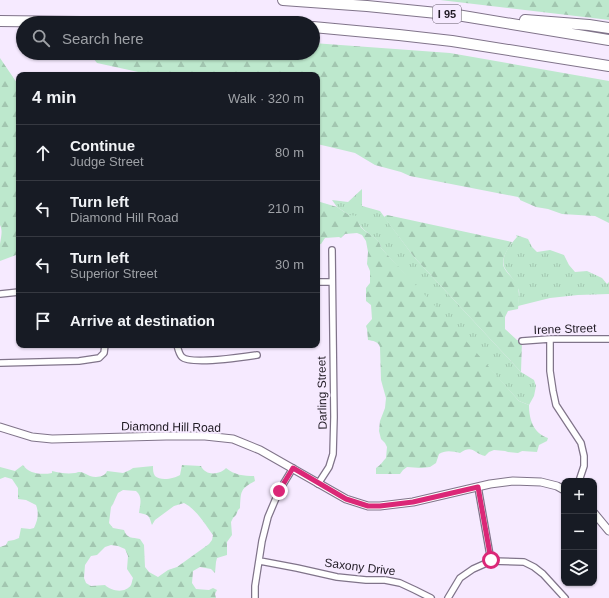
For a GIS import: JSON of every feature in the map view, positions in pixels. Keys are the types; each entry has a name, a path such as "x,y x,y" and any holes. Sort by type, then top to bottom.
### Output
{"highway":[{"name":"I 95","path":"284,0 457,15 609,40"},
{"path":"457,15 582,24 609,28"},
{"path":"0,21 16,21"},
{"name":"I 95","path":"320,28 452,41 609,66"}],"street":[{"name":"Darling Street","path":"318,484 329,467 333,454 332,250"},
{"path":"320,282 332,282"},
{"path":"0,294 16,292"},
{"path":"550,339 550,371 556,405 581,443 584,456 584,466 579,478"},
{"name":"Irene Street","path":"522,341 550,339 609,339"},
{"path":"0,363 79,361 99,358 104,353 105,348"},
{"path":"178,348 180,356 186,360 213,360 257,355"},
{"name":"Diamond Hill Road","path":"0,427 32,437 52,439 190,436 233,439 260,450 346,499 368,506 413,502 478,487 513,481 540,482 561,488"},
{"path":"254,598 262,541 268,517 279,491 293,468"},
{"path":"478,487 491,560"},
{"path":"595,514 609,531"},
{"path":"448,598 460,578 473,568 491,560 524,562 534,567 543,574 565,598"},
{"name":"Saxony Drive","path":"260,561 337,577 385,580 400,583 431,598"}],"green space":[{"path":"440,0 609,0 609,20 601,19"},
{"path":"320,44 450,53 609,81 609,223 595,216 562,214 536,207 520,200 518,197 410,176 375,165 355,153 320,145 320,72 138,72 97,63 95,60 320,60"},
{"path":"0,58 16,82 16,255 0,261 2,232 0,225"},
{"path":"362,189 362,206 380,211 414,257 521,372 534,380 536,386 534,396 529,405 519,401 381,248 378,241 363,229 358,221 337,207 332,200 348,202"},
{"path":"320,202 337,207 349,215 359,216 359,222 364,230 377,239 381,248 437,308 519,401 529,405 531,420 535,429 543,436 548,438 547,441 539,445 537,452 522,451 518,453 494,450 485,456 471,449 464,450 460,453 446,451 439,454 436,463 430,467 407,467 400,474 376,474 376,468 386,458 387,447 381,439 379,431 386,398 381,380 380,347 377,342 368,340 366,326 372,319 371,305 366,301 366,288 370,283 370,271 367,264 368,252 366,241 362,235 357,233 345,234 341,238 325,238 321,244"},
{"path":"387,215 512,242 505,254 503,266 517,284 519,303 518,309 508,311 505,317 505,329 517,340 522,341 521,372 414,257 384,217"},
{"path":"516,235 528,239 532,247 537,252 550,250 564,255 569,265 575,272 587,271 602,278 607,284 609,282 609,294 550,298 518,306 518,288 506,270 503,261 506,252 517,237"},
{"path":"23,465 32,472 40,474 52,473 52,471 61,473 81,472 97,477 104,475 107,471 123,473 133,468 153,466 153,473 157,478 167,479 180,475 182,465 201,466 206,472 209,473 217,473 226,468 239,475 254,476 255,481 246,486 242,491 240,508 231,522 232,535 227,542 227,555 217,558 215,573 211,569 200,567 193,571 192,583 196,589 209,590 213,588 217,590 215,594 216,598 0,598 0,547 6,545 8,541 19,538 21,528 34,528 38,516 36,505 26,500 18,499 18,488 12,479 5,477 0,479 0,467 15,471","holes":["123,490 136,491 138,493 140,496 139,513 148,516 152,525 155,520 174,506 184,503 196,513 213,535 212,540 209,544 177,567 168,570 158,577 149,572 145,567 144,545 140,539 128,536 124,530 113,528 109,523 111,507 118,493","111,545 125,549 128,556 127,569 133,578 131,585 122,591 111,589 105,585 91,586 86,583 84,578 85,565 91,556 97,555 105,547"]}],"route":[{"path":"279,491 293,468 323,487 346,499 368,506 413,502 478,487 491,560"}]}
